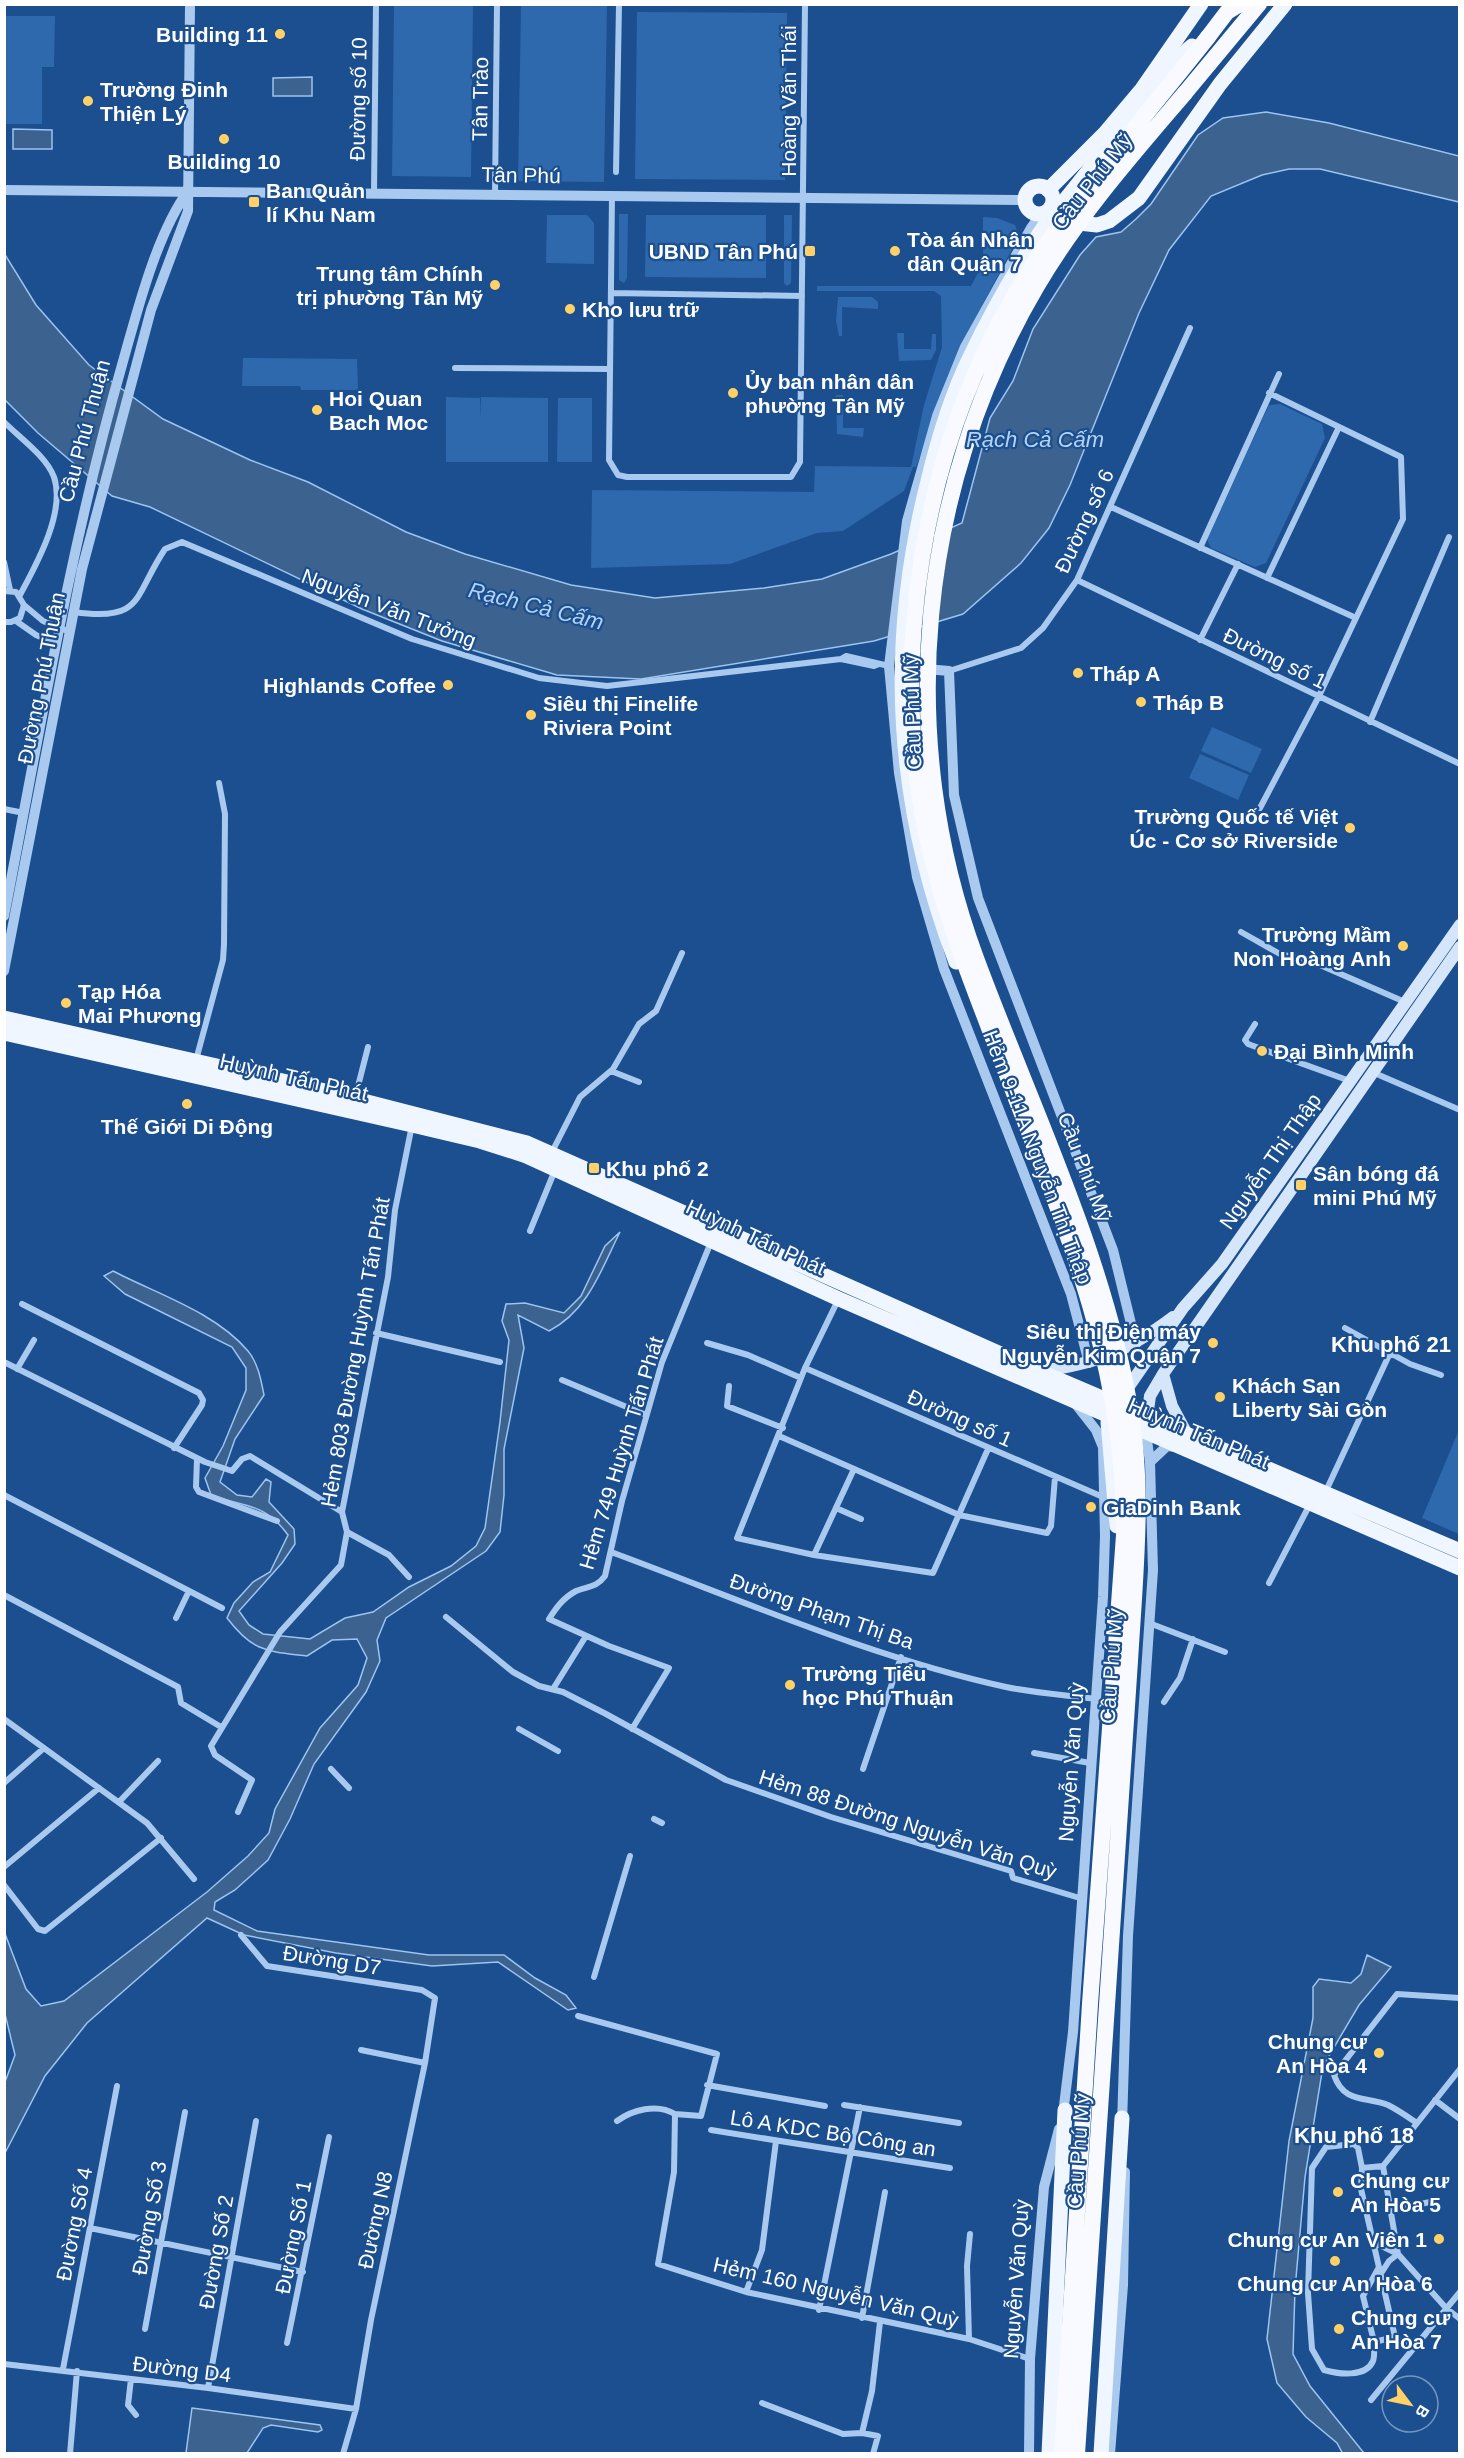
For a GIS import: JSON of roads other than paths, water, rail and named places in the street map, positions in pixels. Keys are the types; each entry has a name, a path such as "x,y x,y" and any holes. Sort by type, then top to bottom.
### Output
{"highway":[{"name":"Cầu Phú Mỹ","path":"1077,2454 1137,1535 1133,1431 1122,1369 1093,1263 975,957 953,882 930,762 927,655 932,596 945,520 966,442 991,377 1025,307 1052,261 1107,187 1260,4"},
{"name":"Cầu Phú Mỹ","path":"1062,2454 1090,1992 1124,1535 1122,1466 1108,1368 1090,1300 1073,1248 964,960 935,870 924,823 916,755 914,639 921,569 937,491 958,421 990,343 1015,294 1060,226 1232,7"}],"main road":[{"path":"1048,190 1105,133 1142,89 1201,4"},
{"name":"Cầu Phú Mỹ","path":"1082,2454 1092,2264 1136,1639 1143,1500 1126,1355 1090,1242 970,934 938,792 932,733 931,655 934,617 952,514 971,444 995,381 1043,288 1081,229 1187,94 1268,4"},
{"path":"1048,190 1036,187 1028,192 1025,200 1030,212 1045,212 1064,220 1097,225 1129,208 1149,185 1220,84 1286,4"},
{"name":"Cầu Phú Mỹ","path":"1055,2454 1068,2234 1118,1530 1110,1434 1102,1373 1069,1260 946,937 926,871 912,808 906,754 901,644 921,510 939,440 969,359 1040,232 1189,48 1208,37"},
{"path":"1045,212 1052,199 1048,190"},
{"name":"Nguyễn Thị Thập","path":"1114,1412 1133,1378 1183,1308 1228,1256 1460,925"},
{"name":"Nguyễn Thị Thập","path":"1146,1433 1150,1396 1163,1374 1460,947"},
{"name":"Huỳnh Tấn Phát","path":"4,1018 355,1098 404,1119 498,1147 846,1284 1036,1377 1114,1412 1146,1433 1178,1447 1267,1477 1324,1493 1455,1558"},
{"name":"Huỳnh Tấn Phát","path":"4,1033 404,1119 504,1135 552,1153 688,1221 712,1239 839,1299 1036,1377 1072,1400 1114,1412 1146,1417 1187,1434 1267,1477 1310,1504 1455,1558"},
{"path":"195,1061 196,1076"},
{"path":"1199,1292 1213,1301"},
{"path":"1036,1377 1079,1367 1136,1344 1183,1308"},
{"path":"1163,1374 1172,1406 1187,1434"},
{"name":"Nguyễn Văn Quỳ","path":"1063,2175 1065,2110"},
{"name":"Cầu Phú Mỹ","path":"1101,2454 1116,2181 1122,2118"},
{"name":"Cầu Phú Mỹ","path":"1049,2454 1063,2175"}],"street":[{"path":"188,191 190,4"},
{"name":"Đường số 10","path":"374,193 376,4"},
{"name":"Tân Trào","path":"495,194 497,4"},
{"path":"616,172 619,4"},
{"name":"Hoàng Văn Thái","path":"609,369 609,460 618,475 627,477 791,477 800,462 805,197 805,4"},
{"name":"Tân Phú","path":"4,190 1025,200"},
{"name":"Cầu Phú Thuận","path":"70,566 87,492 139,306 175,210 188,191"},
{"name":"Cầu Phú Thuận","path":"82,570 151,310 188,210 188,191"},
{"path":"455,368 609,369 612,196"},
{"name":"Hẻm 9-11A Nguyễn Thị Thập","path":"1045,212 1010,264 965,347 937,416 907,521 891,640 884,665 910,843 945,969 1071,1294 1089,1363"},
{"path":"611,293 802,296"},
{"name":"Đường số 6","path":"949,671 1021,648 1043,628 1077,580 1191,328"},
{"path":"1200,548 1279,374"},
{"path":"1260,808 1318,698 1403,519 1401,457 1269,393"},
{"path":"4,422 41,457 54,477 56,501 44,550 20,595"},
{"path":"1267,578 1339,427"},
{"path":"1111,507 1356,618"},
{"path":"1370,722 1449,537"},
{"name":"Nguyễn Văn Tưởng","path":"74,612 101,616 125,612 144,588 165,549 182,543 412,639 538,678 607,686 841,659 846,656 884,665"},
{"path":"4,562 7,590 20,595 24,605 43,621 70,632"},
{"path":"1200,640 1238,564"},
{"name":"Đường Phú Thuận","path":"4,916 70,566"},
{"name":"Đường Phú Thuận","path":"4,971 82,570"},
{"name":"Đường số 1","path":"1077,580 1318,698 1460,764"},
{"path":"16,621 22,614 24,605"},
{"path":"4,622 16,621 36,635 68,648"},
{"path":"884,665 949,671 954,795 978,898 1113,1250 1136,1344"},
{"path":"195,1061 220,969 224,944 225,814 219,783"},
{"path":"4,809 24,813"},
{"path":"1241,932 1280,954 1313,962 1406,1003"},
{"path":"552,1153 580,1097 611,1071 639,1024 656,1011 682,953"},
{"path":"1255,1024 1245,1040 1248,1044 1350,1081"},
{"path":"355,1098 368,1047"},
{"path":"611,1071 639,1082"},
{"path":"1372,1072 1460,1110"},
{"name":"Hẻm 803 Đường Huỳnh Tấn Phát","path":"238,1812 252,1780 211,1750 221,1727 280,1632 341,1565 347,1532 342,1512 388,1277 404,1119"},
{"path":"530,1231 555,1169"},
{"name":"Hẻm 749 Huỳnh Tấn Phát","path":"586,1636 549,1619 560,1602 577,1591 599,1584 605,1576 646,1415 662,1362 712,1239"},
{"path":"846,1284 805,1368 783,1428 737,1538 814,1554 933,1573 988,1449"},
{"path":"22,1304 200,1393 203,1400 202,1405 174,1448"},
{"path":"1345,1328 1390,1353 1442,1376"},
{"path":"376,1333 500,1362"},
{"path":"17,1369 34,1340"},
{"path":"707,1342 748,1355 801,1378"},
{"path":"1324,1493 1390,1353"},
{"path":"4,1362 196,1459 232,1472 242,1458 250,1456 342,1512"},
{"name":"Đường số 1","path":"805,1368 1103,1497"},
{"path":"562,1380 646,1415"},
{"path":"729,1386 727,1406 783,1428"},
{"path":"1072,1400 1096,1430 1103,1447"},
{"name":"Nguyễn Văn Quỳ","path":"1029,2454 1030,2359 1044,2187 1065,2110 1078,1965 1105,1536 1103,1447 1114,1412"},
{"path":"1110,2454 1126,2224 1122,2118 1127,1967 1153,1570 1150,1462 1146,1433"},
{"path":"779,1436 959,1515 1047,1533 1051,1526 1055,1477"},
{"path":"1150,1462 1167,1446 1178,1447"},
{"path":"196,1459 196,1487 200,1492 277,1521"},
{"path":"814,1554 854,1469"},
{"path":"4,1496 188,1593 222,1608"},
{"path":"1269,1583 1310,1504"},
{"path":"836,1508 861,1519"},
{"path":"347,1532 389,1556 409,1577"},
{"name":"Đường Phạm Thị Ba","path":"611,1552 774,1615 901,1657 1007,1687 1096,1699"},
{"path":"176,1618 188,1593"},
{"path":"4,1595 178,1687 180,1701 221,1727"},
{"name":"Hẻm 88 Đường Nguyễn Văn Quỳ","path":"446,1617 513,1672 539,1686 553,1689 606,1714 726,1780 831,1817 1011,1871 1013,1878 1083,1899"},
{"path":"1149,1623 1226,1652"},
{"path":"553,1689 586,1636 669,1668 632,1729"},
{"path":"1164,1702 1180,1678 1193,1639"},
{"path":"863,1769 901,1657"},
{"path":"4,1719 147,1823 194,1880"},
{"path":"519,1729 558,1751"},
{"path":"4,1783 7,1775 44,1748"},
{"path":"1034,1753 1090,1762"},
{"path":"119,1802 158,1761"},
{"path":"331,1769 349,1788"},
{"path":"4,1867 99,1788"},
{"path":"654,1819 662,1823"},
{"path":"4,1886 38,1929 45,1931 161,1838"},
{"path":"594,1977 630,1856"},
{"name":"Đường D7","path":"241,1935 260,1960 279,1970 422,1990 431,1994"},
{"path":"1078,1965 1127,1967"},
{"name":"Đường N8","path":"343,2454 356,2409 371,2319 425,2063 435,2004 435,1998 431,1994"},
{"path":"1417,2123 1391,2106 1355,2099 1338,2085 1334,2075 1397,1994 1460,1998"},
{"path":"578,2016 717,2055 707,2085 701,2116 675,2114 657,2109 632,2111 617,2121"},
{"path":"361,2050 425,2063"},
{"path":"1362,2168 1383,2166 1460,2069"},
{"path":"707,2085 825,2106"},
{"name":"Đường Số 4","path":"63,2369 117,2086"},
{"path":"1435,2100 1460,2119"},
{"path":"844,2104 959,2123"},
{"path":"819,2310 860,2107"},
{"name":"Đường Số 3","path":"145,2329 163,2243 185,2112"},
{"name":"Hẻm 160 Nguyễn Văn Quỳ","path":"675,2114 674,2172 658,2264 746,2292 819,2310 969,2339 1030,2359"},
{"name":"Đường Số 2","path":"207,2388 256,2121"},
{"name":"Lô A KDC Bộ Công an","path":"711,2130 950,2168"},
{"name":"Đường Số 1","path":"287,2343 329,2137"},
{"path":"746,2292 762,2250 776,2141"},
{"path":"1398,2254 1379,2272 1363,2296 1374,2342 1372,2363 1366,2369 1338,2374 1324,2370 1312,2349 1308,2293 1312,2168 1326,2147 1354,2144 1358,2148 1362,2168 1361,2189 1371,2241 1379,2272 1395,2337 1412,2350"},
{"path":"1383,2166 1398,2254"},
{"path":"862,2318 885,2192"},
{"path":"1391,2210 1435,2201"},
{"path":"90,2228 303,2272"},
{"path":"969,2339 967,2266 970,2234"},
{"path":"1371,2241 1398,2254 1446,2308 1460,2319"},
{"path":"1371,2400 1460,2292"},
{"path":"862,2433 872,2391 880,2322"},
{"path":"1374,2342 1395,2337"},
{"name":"Đường D4","path":"4,2364 63,2369 356,2409"},
{"path":"70,2454 77,2371"},
{"path":"131,2379 128,2405 136,2415"},
{"path":"762,2403 843,2434 862,2433 878,2436 873,2454"}],"water":[{"path":"312,77 312,96 273,96 273,78"},
{"name":"Rạch Cả Cấm","path":"1266,112 1329,123 1459,156 1459,202 1320,169 1289,169 1262,175 1211,196 1169,250 1139,313 1070,485 1049,528 1021,563 963,614 874,641 641,679 557,675 442,641 362,609 150,507 112,496 38,433 5,400 4,253 36,305 89,365 163,419 250,460 308,482 406,532 465,554 571,585 655,598 764,588 822,579 891,554 962,523 990,418 1013,381 1033,329 1080,255 1096,237 1121,232 1151,204 1198,135 1223,118"},
{"path":"13,129 52,130 52,149 13,149"},
{"path":"620,1232 584,1301 562,1323 549,1331 518,1315 524,1348 504,1449 504,1495 500,1532 486,1551 386,1618 377,1640 380,1661 366,1692 314,1764 290,1819 268,1860 235,1890 215,1902 214,1910 257,1931 429,1955 504,1955 535,1978 566,1995 576,2008 568,2010 498,1962 432,1966 336,1953 244,1935 207,1918 87,2023 45,2076 5,2153 5,2082 15,2055 5,2014 4,1931 26,1989 41,2006 64,2001 207,1892 248,1856 269,1833 275,1809 320,1728 358,1685 367,1658 357,1639 332,1640 307,1656 271,1651 245,1638 227,1618 234,1603 253,1582 270,1572 288,1535 279,1524 262,1511 211,1495 205,1478 223,1446 246,1390 246,1368 232,1347 125,1294 104,1276 113,1271 185,1305 235,1337 254,1361 264,1395 235,1439 220,1482 237,1495 252,1497 266,1479 271,1482 269,1502 294,1529 295,1544 282,1563 239,1611 249,1625 263,1634 310,1639 345,1618 373,1612 409,1587 451,1566 476,1546 485,1528 500,1422 509,1340 502,1321 506,1304 525,1303 564,1313 581,1296 605,1246"},
{"path":"1367,1955 1391,1967 1359,2005 1323,2066 1305,2177 1295,2289 1293,2354 1310,2386 1364,2453 1343,2454 1337,2443 1306,2417 1277,2383 1267,2339 1289,2141 1313,2018 1313,1987 1319,1979 1351,1983 1361,1974"},
{"path":"192,2408 320,2425 322,2430 318,2432 271,2425 263,2428 247,2453 186,2453"}],"place":[{"name":"Building 11","path":"280,34"},
{"name":"Trường Đinh Thiện Lý","path":"88,101"},
{"name":"Building 10","path":"224,139"},
{"name":"Ban Quản lí Khu Nam","path":"254,202"},
{"name":"UBND Tân Phú","path":"810,251"},
{"name":"Tòa án Nhân dân Quận 7","path":"895,251"},
{"name":"Trung tâm Chính trị phường Tân Mỹ","path":"495,285"},
{"name":"Kho lưu trữ","path":"570,309"},
{"name":"Ủy ban nhân dân phường Tân Mỹ","path":"733,393"},
{"name":"Hoi Quan Bach Moc","path":"317,410"},
{"name":"Tháp A","path":"1078,673"},
{"name":"Highlands Coffee","path":"448,685"},
{"name":"Tháp B","path":"1141,702"},
{"name":"Siêu thị Finelife Riviera Point","path":"531,715"},
{"name":"Trường Quốc tế Việt Úc - Cơ sở Riverside","path":"1350,828"},
{"name":"Trường Mầm Non Hoàng Anh","path":"1403,946"},
{"name":"Tạp Hóa Mai Phương","path":"66,1003"},
{"name":"Đại Bình Minh","path":"1262,1051"},
{"name":"Thế Giới Di Động","path":"187,1104"},
{"name":"Khu phố 2","path":"594,1168"},
{"name":"Sân bóng đá mini Phú Mỹ","path":"1301,1185"},
{"name":"Siêu thị Điện máy Nguyễn Kim Quận 7","path":"1213,1343"},
{"name":"Khách Sạn Liberty Sài Gòn","path":"1220,1397"},
{"name":"GiaDinh Bank","path":"1091,1507"},
{"name":"Trường Tiểu học Phú Thuận","path":"790,1685"},
{"name":"Chung cư An Hòa 4","path":"1379,2053"},
{"name":"Chung cư An Hòa 5","path":"1338,2192"},
{"name":"Chung cư An Viên 1","path":"1439,2239"},
{"name":"Chung cư An Hòa 6","path":"1335,2261"},
{"name":"Chung cư An Hòa 7","path":"1339,2329"}],"district":[{"name":"Khu phố 21","path":"1391,1344"},
{"name":"Khu phố 18","path":"1354,2135"}]}
